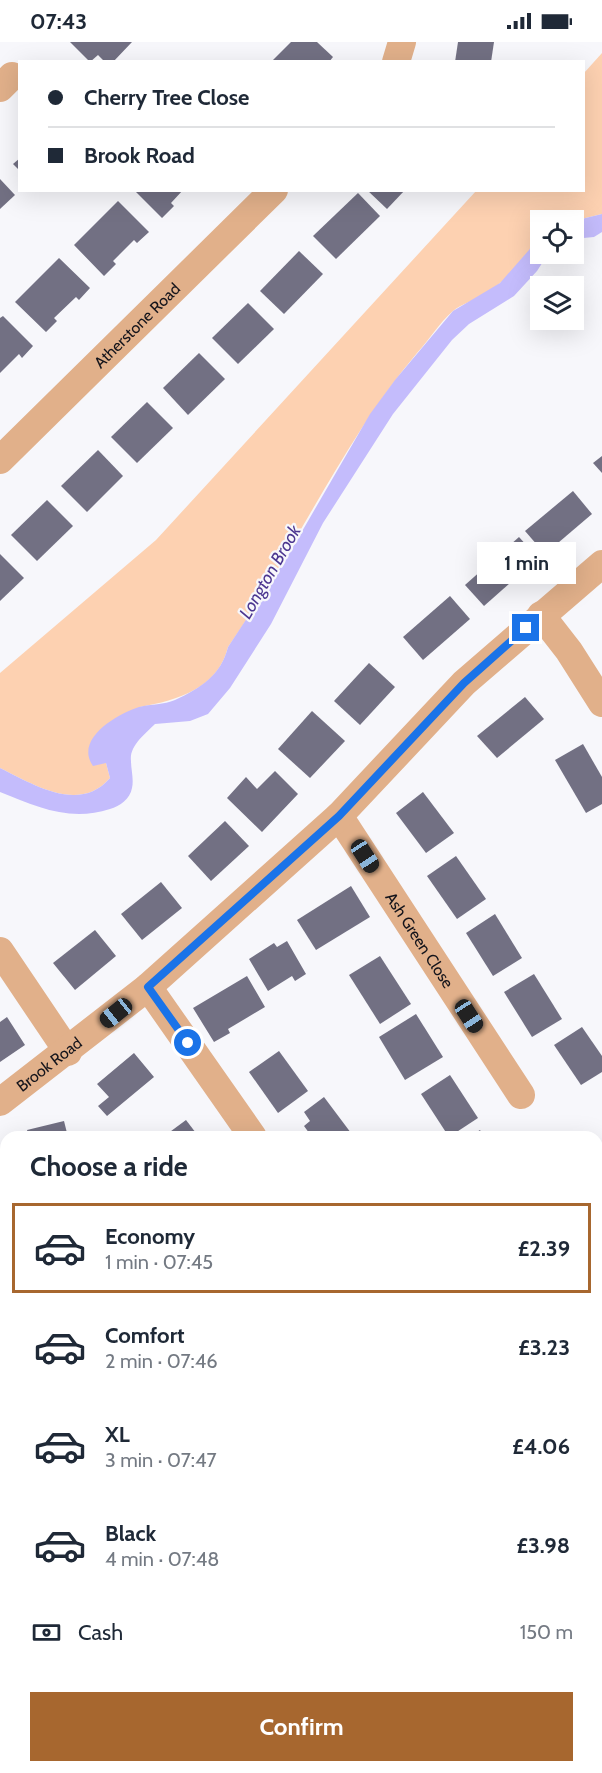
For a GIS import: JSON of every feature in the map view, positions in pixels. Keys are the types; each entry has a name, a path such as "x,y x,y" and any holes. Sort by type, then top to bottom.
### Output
{"street":[{"path":"397,60 402,42"},
{"name":"Atherstone Road","path":"0,460 272,192"},
{"name":"Brook Road","path":"0,1102 68,1052 148,987 339,816 464,683 602,564"},
{"path":"541,615 569,651 602,703"},
{"name":"Ash Green Close","path":"339,816 520,1095"},
{"path":"0,951 68,1052"},
{"path":"148,987 249,1131"}],"shaded area":[{"path":"602,53 602,214 584,218 584,210 530,210 530,248 521,262 494,288 456,309 443,321 390,387 342,460 228,647 215,673 206,682 182,696 140,707 106,763 110,778 98,789 84,794 70,795 41,788 0,768 0,673 156,540 475,192 585,192 585,72"},
{"path":"602,214 602,232 594,237 584,238 584,218"},
{"path":"530,248 530,264 542,264 537,271 514,296 469,324 452,340 393,414 323,523 271,624 230,688 208,714 190,721 155,724 138,741 132,750 133,785 127,799 114,808 81,814 54,811 0,792 0,768 41,788 70,795 84,794 98,789 110,778 106,763 93,766 89,756 89,746 93,737 101,729 130,710 171,702 209,680 286,559 370,414 395,380 453,311 500,283"}],"building":[{"path":"70,42 132,42 115,60 103,60 98,55 92,60 88,60"},
{"path":"291,42 317,42 333,57 331,60 273,60"},
{"path":"458,42 494,42 491,60 455,60"},
{"path":"18,160 18,169 13,164"},
{"path":"0,179 15,195 0,209"},
{"path":"136,192 181,192 171,203 174,206 162,218"},
{"path":"369,192 403,192 387,209"},
{"path":"358,193 380,216 336,259 313,236"},
{"path":"118,201 149,232 137,243 134,240 113,261 116,264 104,276 74,245"},
{"path":"299,251 323,274 284,314 260,291"},
{"path":"59,258 90,288 79,300 76,297 54,318 57,321 46,332 15,302"},
{"path":"248,303 274,329 238,364 212,338"},
{"path":"3,316 33,346 22,358 19,354 0,373 0,318"},
{"path":"199,353 225,379 188,415 163,388"},
{"path":"147,402 173,428 137,463 111,437"},
{"path":"98,450 123,476 87,512 61,486"},
{"path":"602,456 602,473 593,463"},
{"path":"573,491 592,514 545,554 525,531"},
{"path":"47,500 73,526 37,561 11,535"},
{"path":"519,537 538,558 484,606 465,585"},
{"path":"0,554 24,578 0,601"},
{"path":"450,596 470,619 423,660 403,637"},
{"path":"369,663 395,687 360,725 334,701"},
{"path":"525,697 544,719 497,758 477,736"},
{"path":"312,711 345,741 310,778 278,749"},
{"path":"583,744 602,777 602,804 586,813 555,760"},
{"path":"275,771 298,794 262,832 227,798 246,777 257,789"},
{"path":"423,792 454,833 426,853 396,813"},
{"path":"225,821 249,846 211,881 188,856"},
{"path":"456,856 486,899 457,919 427,876"},
{"path":"161,882 182,908 142,940 121,914"},
{"path":"351,886 370,917 316,950 297,920"},
{"path":"495,914 522,958 493,976 466,933"},
{"path":"95,930 116,956 75,990 53,963"},
{"path":"287,941 306,974 295,981 292,976 268,991 249,959 274,943 277,947"},
{"path":"380,956 411,1004 380,1024 349,975"},
{"path":"534,974 562,1019 532,1037 504,992"},
{"path":"247,976 265,1007 228,1029 230,1033 214,1042 193,1008"},
{"path":"416,1014 443,1057 405,1080 379,1037"},
{"path":"7,1017 25,1045 0,1062 0,1022"},
{"path":"582,1027 602,1056 602,1072 581,1085 554,1045"},
{"path":"279,1051 308,1091 278,1113 249,1072"},
{"path":"134,1053 154,1077 107,1116 98,1106 109,1097 97,1084"},
{"path":"450,1075 478,1118 458,1131 445,1131 421,1094"},
{"path":"324,1097 350,1131 308,1131 304,1126 310,1121 304,1112"},
{"path":"186,1120 194,1131 171,1131"},
{"path":"64,1121 66,1131 27,1131"}],"route":[{"path":"188,1043 148,987 339,816 464,683 526,628"}],"water label":[{"name":"Longton Brook","path":"270,572"}]}
